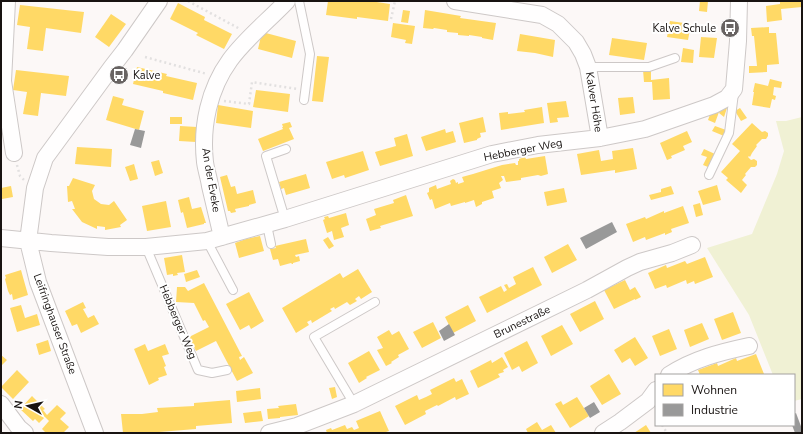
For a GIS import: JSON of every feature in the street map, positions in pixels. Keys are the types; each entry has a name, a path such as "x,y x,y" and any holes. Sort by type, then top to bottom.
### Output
{"street":[{"path":"7,1 3,41 3,81 14,153"},
{"name":"Leifringhauser Straße","path":"95,433 38,282 28,241 35,188 45,158 125,50 159,1"},
{"name":"An der Eveke","path":"214,239 205,163 204,139 206,115 218,77 230,59 251,35 287,1"},
{"name":"Kalver Höhe","path":"455,1 542,15 558,24 576,42 588,67 600,138"},
{"path":"734,89 738,41 739,1"},
{"name":"Hebberger Weg","path":"1,238 85,245 146,248 214,239 267,225 492,154 538,145 600,138 645,129 714,105 727,98 734,89"},
{"name":"Brunestraße","path":"269,433 299,429 354,404 587,290 627,268 640,262 672,253 692,245"},
{"path":"670,374 678,369 716,353 749,346"},
{"path":"603,433 648,401 655,391"},
{"path":"1,404 25,433"}],"lane":[{"path":"299,1 310,54 304,100"},
{"name":"Kalver Höhe","path":"588,67 649,67 675,58"},
{"path":"709,175 729,132 734,89"},
{"path":"285,219 266,156 286,149"},
{"path":"267,225 272,244"},
{"path":"214,239 233,290"},
{"name":"Hebberger Weg","path":"146,248 198,370 212,373 227,370"},
{"path":"354,404 314,337 375,302"}],"path":[{"path":"188,1 251,35"},
{"path":"391,19 395,1"},
{"path":"145,57 218,77"},
{"path":"211,100 249,104 252,82 305,90"},
{"path":"14,153 20,176 35,188"}],"green space":[{"path":"802,117 802,399 795,401 795,374 773,374 749,315 707,248 752,234 777,174 784,151 776,121 786,121"}],"building: Wohnen":[{"path":"328,1 370,1 390,4 388,21 326,15"},
{"path":"700,1 708,1 707,12 699,11"},
{"path":"780,1 802,1 802,7 781,9 782,20 767,22 766,6 780,4"},
{"path":"178,3 205,17 204,20 232,34 224,49 196,35 198,33 170,19"},
{"path":"20,5 84,12 81,33 46,28 43,51 27,49 30,27 17,25"},
{"path":"403,10 410,11 408,23 401,22"},
{"path":"425,10 461,16 460,18 496,23 493,40 469,35 458,35 458,33 447,32 447,30 423,28"},
{"path":"111,14 126,24 109,47 95,37"},
{"path":"670,21 691,24 688,40 667,37"},
{"path":"393,23 415,26 412,44 405,43 406,40 391,37"},
{"path":"769,27 769,33 776,33 779,64 767,65 767,72 749,73 749,66 757,66 754,36 752,36 751,28"},
{"path":"262,32 296,41 292,58 258,49"},
{"path":"520,34 555,40 553,57 517,51"},
{"path":"701,37 717,38 714,58 699,57"},
{"path":"612,38 647,43 644,60 609,55"},
{"path":"683,48 694,50 693,63 681,62"},
{"path":"317,56 329,57 323,102 312,101"},
{"path":"137,67 167,74 166,76 197,83 193,100 133,84"},
{"path":"16,70 69,76 66,96 41,93 38,116 23,114 27,92 13,90"},
{"path":"643,70 651,70 651,80 669,78 670,99 653,100 652,82 644,82"},
{"path":"770,79 782,82 781,88 774,87 773,95 776,96 775,100 772,99 770,108 752,105 755,83 768,86"},
{"path":"256,90 290,94 288,112 253,107"},
{"path":"113,96 124,99 122,105 144,111 139,130 106,120"},
{"path":"633,97 635,113 620,115 618,98"},
{"path":"566,101 569,117 557,118 558,122 550,123 547,103"},
{"path":"218,105 253,111 251,128 216,123"},
{"path":"542,107 544,123 501,130 499,113 508,112 508,114 525,112 524,110"},
{"path":"722,107 727,108 724,117 719,113"},
{"path":"740,108 747,118 741,121 735,111"},
{"path":"712,109 719,112 715,123 708,120"},
{"path":"170,117 182,117 182,124 170,124"},
{"path":"483,117 486,132 480,133 481,137 477,140 464,143 459,123"},
{"path":"290,122 292,127 289,128 294,139 263,151 258,139 283,129 282,124"},
{"path":"752,123 762,132 765,131 768,133 768,136 756,145 757,146 750,157 748,157 751,160 754,159 757,161 757,165 755,167 751,167 745,174 746,175 742,180 747,185 741,193 726,180 728,178 721,172 740,151 732,144"},
{"path":"180,126 197,127 196,142 179,141"},
{"path":"715,126 726,130 724,136 712,131"},
{"path":"445,129 446,133 453,131 456,142 426,151 421,137"},
{"path":"687,131 692,142 683,146 685,150 671,156 672,158 667,160 660,143"},
{"path":"407,134 413,156 380,166 375,152 396,146 394,138"},
{"path":"77,147 112,149 111,167 75,164"},
{"path":"633,148 637,169 615,173 615,170 581,175 577,154 599,150 601,161 613,159 612,151"},
{"path":"704,149 715,154 708,167 703,165 707,157 701,155"},
{"path":"363,151 369,170 345,178 344,175 332,179 326,162"},
{"path":"545,156 548,174 506,182 504,176 501,176 503,180 499,183 501,188 492,191 494,198 482,202 482,204 476,207 474,200 451,206 450,203 435,209 432,199 430,200 427,193 429,192 429,188 436,185 437,189 451,184 450,181 453,179 456,183 458,182 458,184 464,182 462,177 502,165 515,163 518,165 519,159 525,157 526,159"},
{"path":"159,160 163,173 155,176 151,162"},
{"path":"134,164 138,179 130,181 125,167"},
{"path":"306,174 310,188 286,195 284,188 281,189 279,182"},
{"path":"227,175 231,187 235,186 237,194 253,190 256,203 235,209 236,212 231,213 228,211 220,177"},
{"path":"73,178 95,185 92,191 94,199 101,204 109,205 114,201 127,220 120,225 121,227 105,230 105,227 97,226 97,229 82,222 72,209 75,209 72,201 68,202 67,186 69,186"},
{"path":"717,185 721,200 703,205 698,191"},
{"path":"11,186 13,197 2,199 1,188"},
{"path":"671,186 674,194 651,200 649,195 661,192 661,189"},
{"path":"564,188 567,202 547,206 544,192"},
{"path":"406,195 413,216 380,226 381,228 370,231 366,219 376,215 374,209 394,203 393,200"},
{"path":"189,197 192,209 201,207 206,223 187,228 178,200"},
{"path":"166,201 171,227 147,231 142,206"},
{"path":"700,203 703,215 696,217 693,205"},
{"path":"683,206 689,223 671,229 672,232 665,235 665,233 646,240 645,237 633,242 626,224 645,217 646,219 664,211 664,213"},
{"path":"346,213 349,225 341,228 344,237 334,240 332,231 327,233 323,220 325,219 324,217 328,216 329,218"},
{"path":"260,236 264,251 239,258 235,243"},
{"path":"328,237 334,246 329,249 323,240"},
{"path":"306,239 309,252 295,255 296,257 299,256 300,261 293,264 291,263 280,266 278,259 273,260 270,249 276,248 275,246"},
{"path":"568,244 577,260 552,273 544,257"},
{"path":"182,255 185,272 177,273 178,275 173,276 173,274 167,275 164,258"},
{"path":"705,257 713,277 695,284 694,281 687,284 686,280 667,288 666,285 655,289 648,273 666,265 667,268 685,261 687,264"},
{"path":"533,267 542,285 487,313 479,297 501,286 504,292 507,290 504,285 507,284 509,288 516,284 513,277"},
{"path":"358,269 372,292 361,299 359,296 355,299 357,301 350,305 347,302 335,309 334,307 330,309 332,311 312,323 311,320 307,322 309,325 296,333 282,308 340,273 343,278"},
{"path":"21,270 28,295 13,300 12,294 10,295 8,291 5,275"},
{"path":"197,270 200,277 186,282 184,274"},
{"path":"625,280 630,290 635,287 641,297 614,309 604,290"},
{"path":"204,283 242,356 239,357 240,360 244,357 253,373 237,381 216,341 196,351 189,337 209,327 205,320 203,321 194,303 176,302 177,287 185,287 188,291"},
{"path":"249,292 264,321 251,329 249,325 240,330 226,304"},
{"path":"595,301 604,319 580,332 570,314"},
{"path":"83,302 86,308 83,309 88,318 94,315 99,324 81,333 77,324 72,326 65,311"},
{"path":"21,305 25,318 37,314 40,325 17,332 10,308"},
{"path":"468,305 476,321 453,333 445,317"},
{"path":"733,312 741,333 722,340 714,319"},
{"path":"433,322 441,338 422,348 413,332"},
{"path":"702,323 709,339 690,347 684,330"},
{"path":"562,325 573,344 551,356 541,336"},
{"path":"669,329 677,349 660,356 652,336"},
{"path":"389,330 392,335 399,331 409,349 398,355 399,357 386,366 377,350 383,348 377,337"},
{"path":"635,337 648,358 635,366 630,358 622,363 614,350"},
{"path":"48,340 51,351 39,355 36,344"},
{"path":"527,341 538,363 522,372 519,366 512,370 504,353"},
{"path":"145,344 148,351 165,344 169,354 162,356 166,366 164,367 167,375 158,378 159,380 149,385 134,349"},
{"path":"369,351 380,370 366,377 367,378 359,383 348,363"},
{"path":"756,354 764,374 700,374 698,370 717,363 718,366 736,358 737,361"},
{"path":"1,355 7,360 1,366"},
{"path":"502,357 508,367 503,370 504,372 498,374 500,377 478,388 470,371 491,360 492,363"},
{"path":"17,370 29,382 13,399 1,387"},
{"path":"609,374 621,394 602,405 590,386"},
{"path":"454,378 456,382 462,379 469,394 456,400 455,397 438,406 437,405 425,411 426,414 405,425 395,406 417,395 419,400 426,397 432,394 430,390"},
{"path":"335,387 337,397 332,399 329,388"},
{"path":"260,388 261,399 237,402 236,391"},
{"path":"32,396 45,409 43,410 47,415 57,405 66,413 60,419 69,427 63,433 46,433 42,429 49,421 45,417 39,423 35,419 33,421 20,409"},
{"path":"577,397 589,416 570,428 555,404 561,401 563,405"},
{"path":"230,400 232,423 196,426 196,429 159,433 123,433 121,414 158,412 157,408 194,406 194,403"},
{"path":"296,404 298,415 268,419 267,409"},
{"path":"261,411 263,421 245,423 243,413"},
{"path":"380,411 389,431 383,433 327,433 326,430 331,428 332,430 345,425 347,429 352,427 354,430 359,428 356,421"},
{"path":"537,422 542,430 551,425 556,433 528,433 526,429"},
{"path":"646,425 651,433 634,433"}],"building: Industrie":[{"path":"135,129 145,131 141,148 130,145"},
{"path":"612,222 617,232 586,249 580,238"},
{"path":"449,324 455,335 444,341 439,331"},
{"path":"594,402 600,412 590,418 584,408"},
{"path":"795,414 802,429 802,433 795,433 792,426 795,426"}],"place":[{"name":"Kalve Schule","path":"730,28"},
{"name":"Kalve","path":"119,75"}]}
